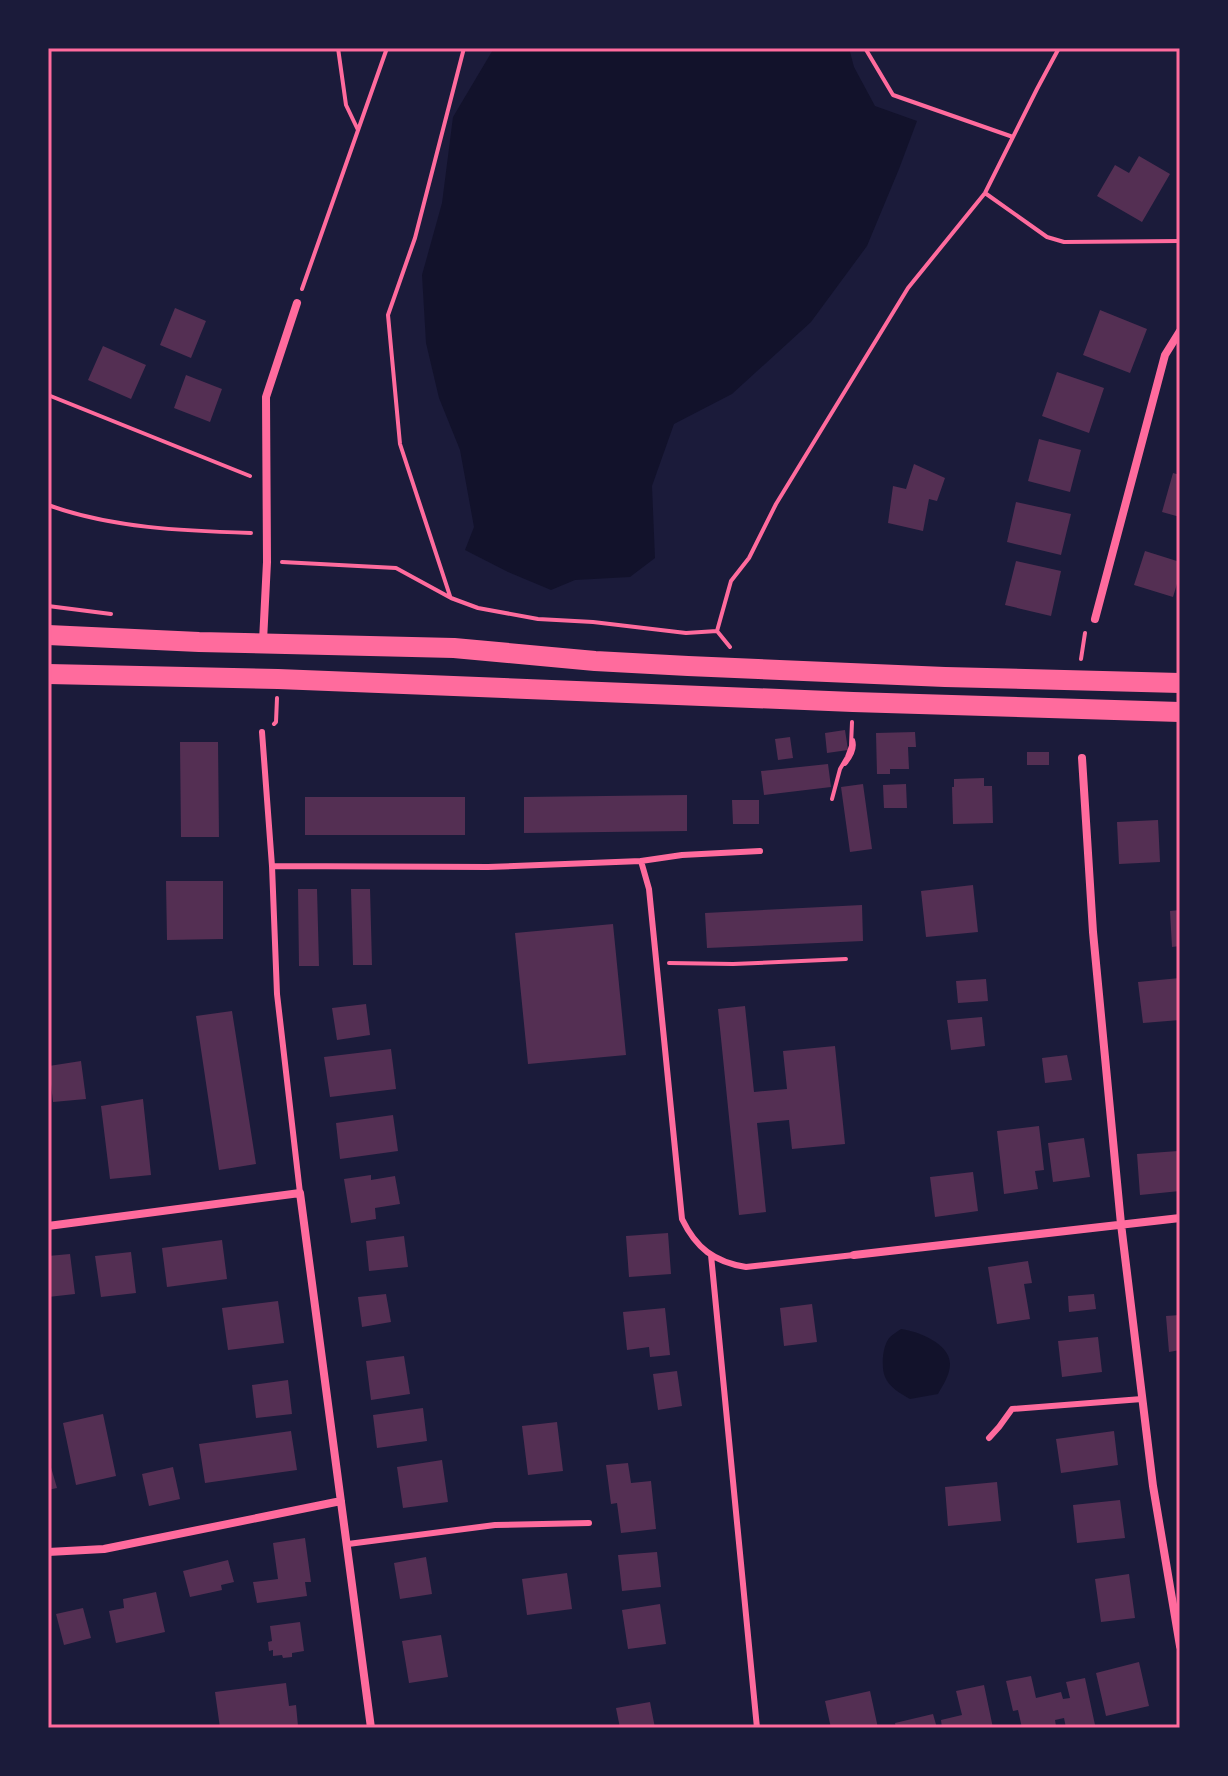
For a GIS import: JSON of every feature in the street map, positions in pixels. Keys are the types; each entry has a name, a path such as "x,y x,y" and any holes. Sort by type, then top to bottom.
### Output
{"main road":[{"path":"48,635 454,648 595,661 747,669 1180,683"},
{"path":"48,674 278,679 1180,712"}],"street":[{"path":"263,643 267,562 266,397 297,303"},
{"path":"1095,619 1165,355 1180,331"},
{"path":"1082,758 1093,932 1121,1224 1153,1486 1180,1646"},
{"path":"48,1226 300,1193 371,1728"},
{"path":"854,1255 1180,1218"},
{"path":"48,1552 104,1549 341,1501"}],"lane":[{"path":"262,732 277,994 300,1193"},
{"path":"272,866 488,867 641,861 682,855 760,851"},
{"path":"641,861 649,889 682,1219 689,1234 711,1255 729,1264 746,1267 854,1255"},
{"path":"711,1255 757,1728"},
{"path":"989,1438 1012,1409 1142,1399"},
{"path":"348,1544 495,1525 589,1523"}],"path":[{"path":"338,48 346,105 358,130"},
{"path":"297,303 387,48"},
{"path":"451,598 400,444 388,315 415,238 464,48"},
{"path":"865,48 893,95 1013,137"},
{"path":"717,631 731,581 749,558 776,504 908,288 985,193 1059,48"},
{"path":"985,193 1047,237 1064,242 1180,241"},
{"path":"48,395 267,482"},
{"path":"48,505 126,524 197,531 267,533"},
{"path":"267,562 396,568 451,598 478,608 538,619 686,633 717,631"},
{"path":"717,631 732,649"},
{"path":"1081,663 1084,642"},
{"path":"262,732 276,722 277,695"},
{"path":"832,799 840,769 851,746 852,720"},
{"path":"657,962 733,964 846,959"}],"shaded area":[{"path":"494,48 849,48 854,67 875,106 917,121 867,246 811,322 732,394 674,424 652,486 655,558 630,577 575,580 551,590 465,550 474,527 460,450 439,398 426,343 422,275 442,203 453,117"},
{"path":"901,1329 932,1339 949,1357 949,1372 938,1394 910,1399 887,1381 883,1362 885,1346 890,1337"}],"building":[{"path":"1139,156 1170,174 1142,222 1097,196 1115,165 1129,173"},
{"path":"175,308 206,321 191,358 160,345"},
{"path":"1100,310 1147,329 1130,373 1083,355"},
{"path":"103,346 146,365 131,399 88,380"},
{"path":"1057,372 1104,388 1089,433 1042,416"},
{"path":"186,375 222,389 210,422 174,408"},
{"path":"1039,439 1081,450 1070,492 1028,481"},
{"path":"914,464 945,478 937,501 929,499 923,531 888,523 893,486 906,489"},
{"path":"1173,473 1180,475 1180,517 1162,512"},
{"path":"1016,502 1071,514 1061,555 1007,542"},
{"path":"1145,551 1180,562 1173,597 1134,585"},
{"path":"1016,561 1061,571 1051,616 1005,605"},
{"path":"845,730 848,750 827,753 825,733"},
{"path":"915,732 916,747 908,747 909,769 890,769 890,774 877,774 876,733"},
{"path":"790,737 793,758 778,760 775,739"},
{"path":"180,742 218,742 219,837 181,837"},
{"path":"1027,752 1049,752 1049,765 1027,765"},
{"path":"828,764 831,787 764,795 761,771"},
{"path":"984,778 984,786 992,786 993,823 953,824 954,779"},
{"path":"863,784 872,849 850,852 841,787"},
{"path":"906,784 907,808 884,808 883,785"},
{"path":"687,795 687,831 524,833 524,797"},
{"path":"305,797 465,797 465,835 305,835"},
{"path":"732,800 759,800 759,824 733,824"},
{"path":"1158,820 1160,862 1119,864 1117,822"},
{"path":"166,881 223,881 223,939 167,940"},
{"path":"973,885 978,932 926,937 921,891"},
{"path":"298,889 317,889 319,966 299,966"},
{"path":"351,889 370,889 372,965 353,965"},
{"path":"862,905 863,941 707,948 705,913"},
{"path":"1180,910 1180,946 1172,947 1170,911"},
{"path":"613,924 626,1055 528,1064 515,933"},
{"path":"1180,978 1180,1020 1143,1023 1138,982"},
{"path":"986,979 988,1001 958,1003 956,981"},
{"path":"366,1004 370,1035 337,1040 332,1008"},
{"path":"745,1006 754,1092 787,1089 783,1051 835,1046 845,1144 792,1149 789,1120 757,1123 766,1212 739,1215 718,1009"},
{"path":"232,1011 256,1164 219,1170 196,1016"},
{"path":"982,1017 985,1046 951,1050 947,1020"},
{"path":"391,1049 396,1089 330,1097 324,1057"},
{"path":"1067,1055 1072,1080 1045,1083 1042,1058"},
{"path":"81,1061 86,1099 53,1102 49,1066"},
{"path":"143,1099 151,1175 110,1179 101,1106"},
{"path":"393,1115 398,1151 340,1159 336,1123"},
{"path":"1039,1126 1044,1170 1035,1171 1038,1189 1004,1194 997,1131"},
{"path":"1084,1138 1090,1177 1053,1182 1048,1143"},
{"path":"1178,1151 1180,1191 1140,1195 1137,1154"},
{"path":"973,1172 978,1211 935,1217 930,1177"},
{"path":"371,1175 371,1180 395,1176 400,1204 375,1208 376,1219 351,1223 344,1179"},
{"path":"668,1233 671,1274 629,1277 626,1236"},
{"path":"404,1236 408,1267 369,1271 366,1241"},
{"path":"222,1240 227,1279 167,1287 162,1248"},
{"path":"131,1252 136,1293 101,1297 95,1256"},
{"path":"70,1254 75,1294 48,1297 48,1256"},
{"path":"1028,1261 1032,1283 1024,1284 1030,1319 997,1324 988,1267"},
{"path":"386,1294 391,1322 362,1327 358,1297"},
{"path":"1094,1294 1096,1309 1069,1312 1068,1296"},
{"path":"278,1301 284,1343 228,1350 222,1308"},
{"path":"812,1304 817,1342 784,1346 780,1308"},
{"path":"665,1308 670,1355 650,1357 649,1347 627,1350 623,1312"},
{"path":"1180,1315 1180,1350 1169,1352 1166,1316"},
{"path":"1098,1337 1102,1372 1062,1377 1058,1341"},
{"path":"404,1356 410,1394 371,1400 366,1361"},
{"path":"677,1371 682,1406 658,1410 653,1374"},
{"path":"288,1380 292,1414 256,1418 252,1385"},
{"path":"423,1408 427,1441 377,1448 373,1415"},
{"path":"103,1414 116,1476 76,1485 63,1423"},
{"path":"557,1422 563,1471 528,1475 522,1426"},
{"path":"291,1431 297,1470 205,1483 199,1444"},
{"path":"1114,1431 1118,1465 1061,1473 1056,1439"},
{"path":"48,1457 57,1488 48,1490"},
{"path":"442,1460 448,1502 403,1508 397,1467"},
{"path":"628,1463 631,1483 651,1481 656,1529 621,1533 617,1503 611,1504 606,1465"},
{"path":"173,1467 180,1499 149,1506 142,1474"},
{"path":"997,1482 1001,1521 948,1526 945,1487"},
{"path":"1120,1500 1125,1538 1077,1543 1073,1505"},
{"path":"305,1538 311,1582 305,1582 307,1596 257,1603 253,1582 278,1579 273,1543"},
{"path":"657,1552 661,1587 622,1591 618,1555"},
{"path":"426,1557 432,1594 400,1599 394,1563"},
{"path":"228,1560 234,1582 221,1585 222,1590 190,1597 183,1571"},
{"path":"567,1573 572,1609 527,1615 522,1579"},
{"path":"1129,1574 1135,1618 1101,1622 1095,1579"},
{"path":"156,1592 165,1632 116,1643 109,1611 124,1608 123,1599"},
{"path":"660,1604 666,1644 628,1649 622,1610"},
{"path":"83,1608 91,1638 64,1645 56,1614"},
{"path":"300,1622 304,1651 292,1653 292,1657 273,1656 268,1642 272,1641 270,1626"},
{"path":"441,1635 448,1677 409,1683 402,1641"},
{"path":"1139,1662 1149,1706 1106,1716 1096,1673"},
{"path":"1031,1676 1036,1698 1061,1692 1063,1699 1070,1698 1066,1682 1085,1678 1095,1725 1066,1728 1064,1718 1055,1720 1056,1726 1022,1728 1018,1710 1013,1711 1006,1681"},
{"path":"286,1683 289,1706 296,1705 298,1726 220,1728 215,1692"},
{"path":"984,1685 993,1728 942,1728 941,1720 962,1715 956,1691"},
{"path":"870,1691 878,1728 831,1728 825,1701"},
{"path":"650,1702 655,1728 620,1728 616,1708"},
{"path":"933,1714 937,1728 896,1728 895,1723"}]}
